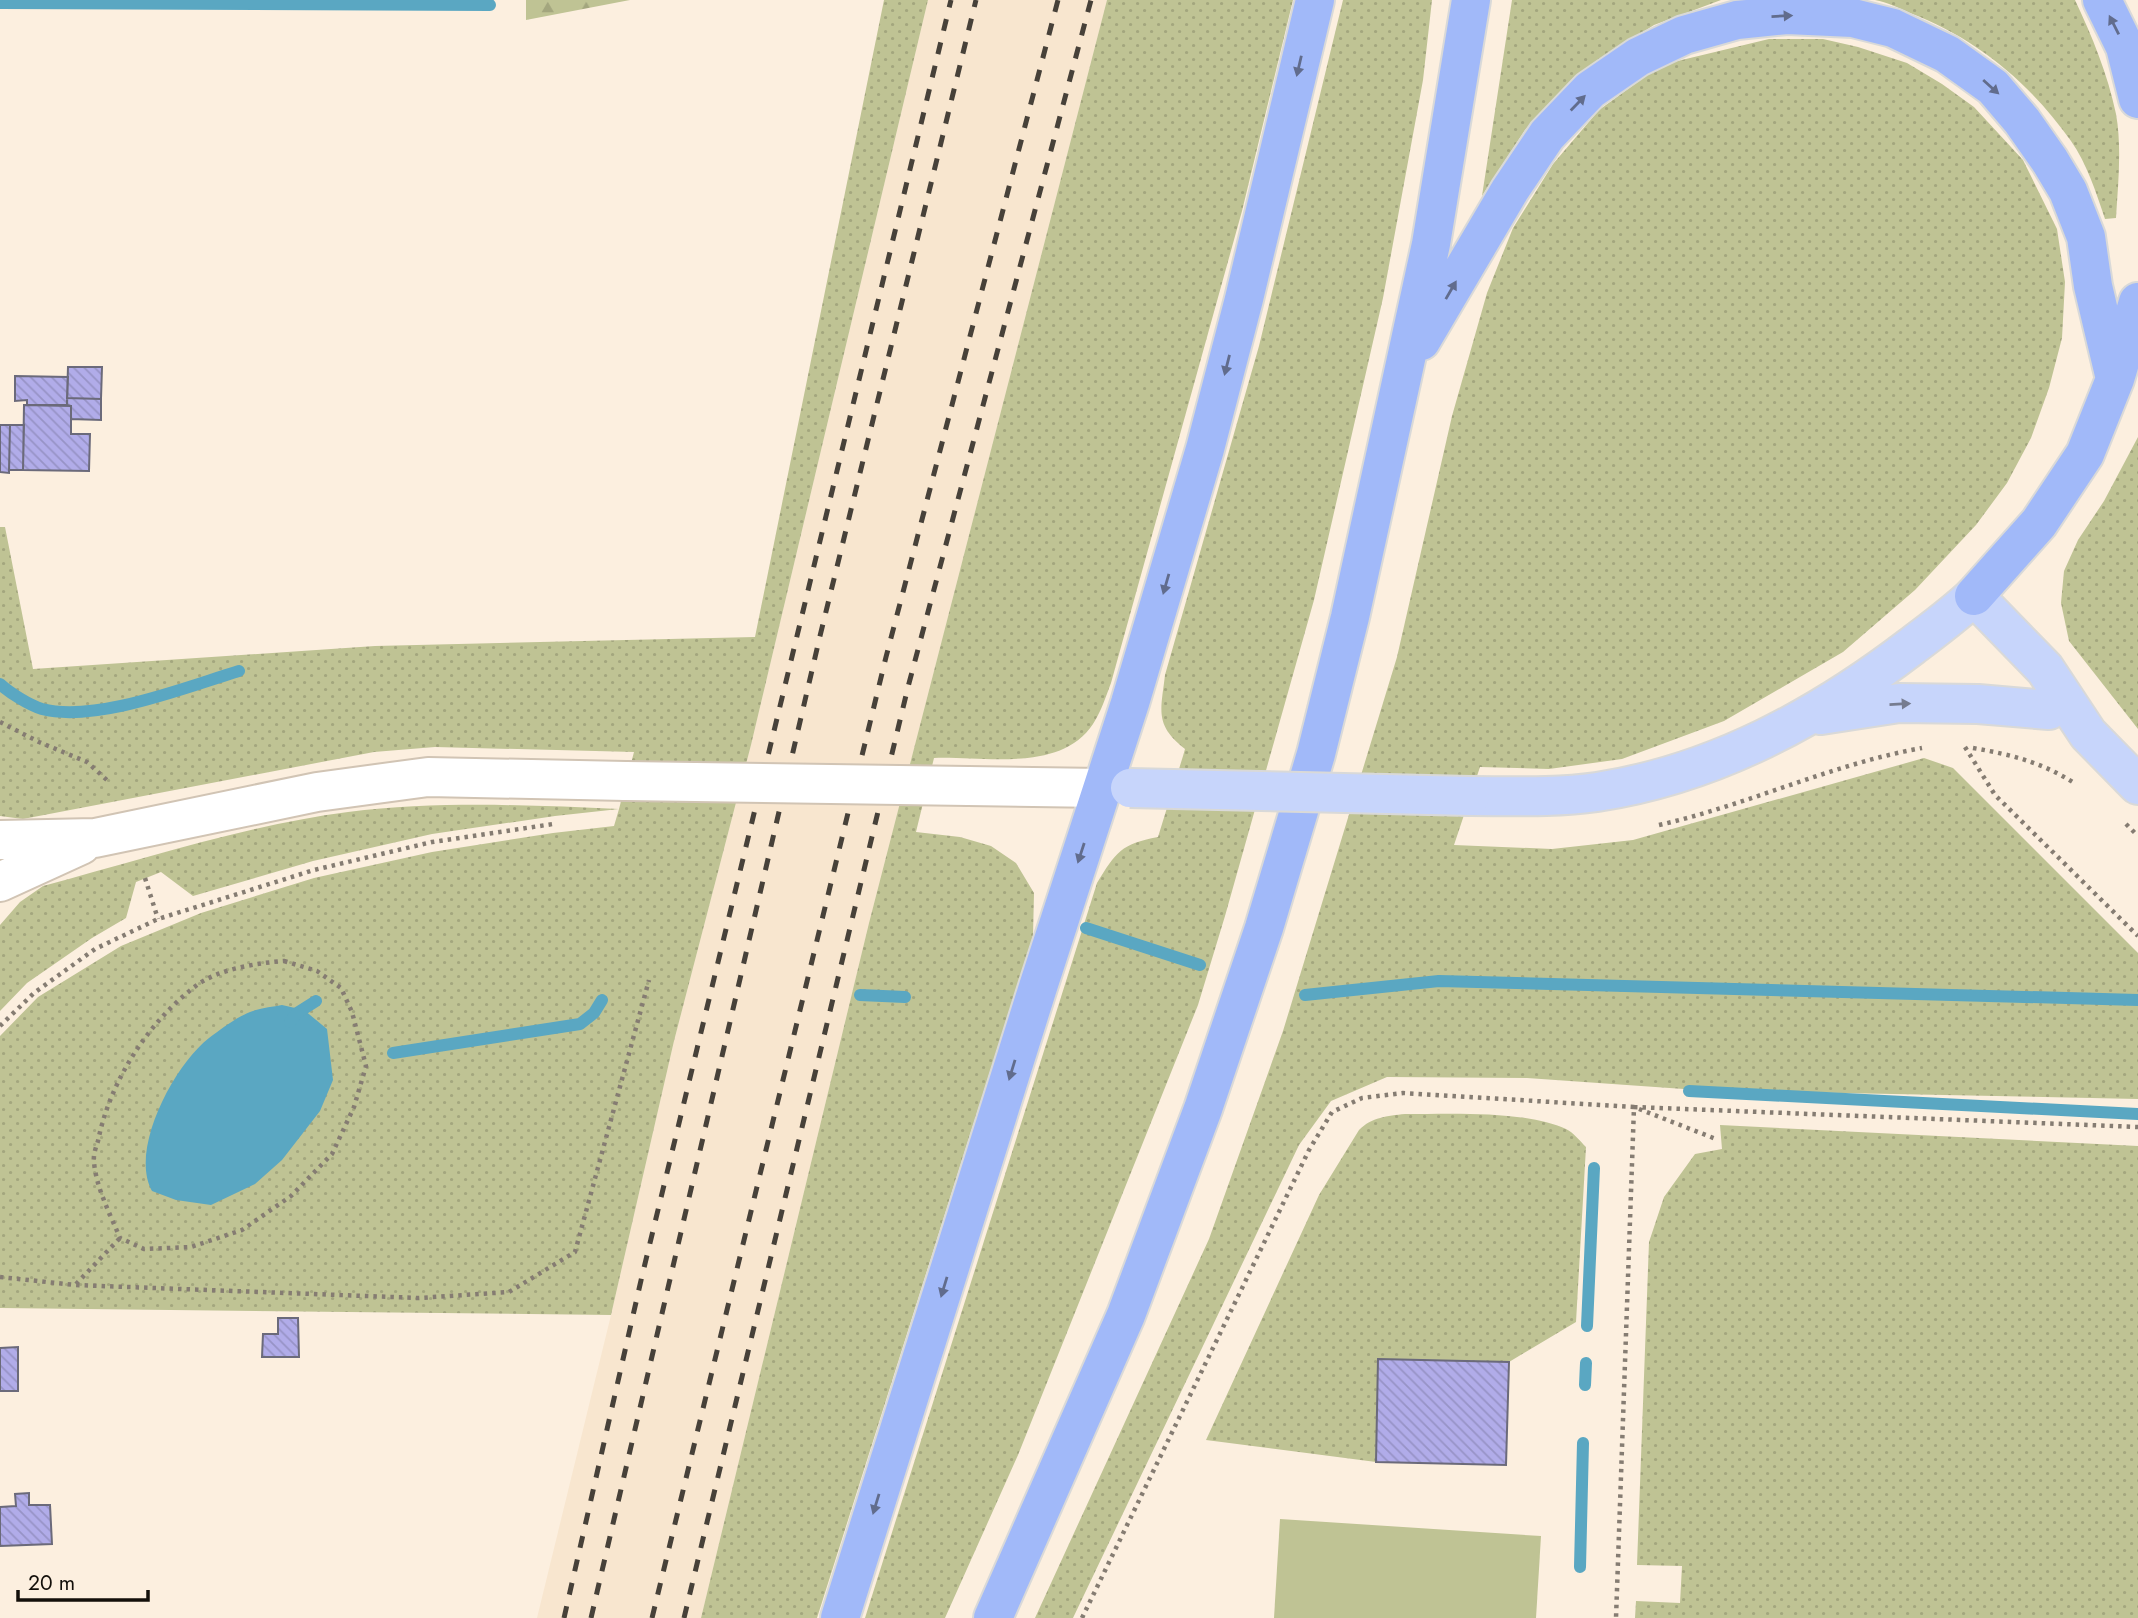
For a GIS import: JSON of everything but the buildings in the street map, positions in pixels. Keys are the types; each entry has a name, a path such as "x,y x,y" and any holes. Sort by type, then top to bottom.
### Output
{"highway":[{"path":"840,1618 1116,788 1130,704 1205,449 1244,299 1315,0"},
{"path":"993,1618 1126,1315 1236,1016 1316,754 1350,617 1431,244 1471,0"},
{"path":"2102,0 2125,47 2138,99"},
{"path":"1404,370 1510,190 1547,135 1590,90 1638,57 1684,35 1737,20 1787,15 1853,18 1893,28 1947,54 1993,87 2022,121 2068,191 2086,237 2093,286 2115,379"},
{"path":"1966,603 2039,523 2085,454 2115,379 2138,302"}],"main road":[{"path":"1116,788 1470,796 1570,795 1654,780 1734,753 1782,732 1892,662 1966,603"},
{"path":"1966,603 2049,710 2088,734"},
{"path":"1966,603 2045,669 2088,734 2138,785"},
{"path":"1808,716 1899,703 1978,704 2049,710"}],"street":[{"path":"0,840 95,838 317,792 428,777 1116,788"},
{"path":"0,881 95,838"}],"path":[{"path":"0,722 87,762 108,781"},
{"path":"2085,791 2052,769 2013,754 1965,747 1995,795 2138,936"},
{"path":"2116,816 2138,836"},
{"path":"0,1026 34,993 95,949 158,919 314,870 419,845 554,824"},
{"path":"145,878 158,919"},
{"path":"284,961 317,971 341,988 352,1012 366,1066 354,1107 332,1154 291,1196 243,1230 191,1247 144,1249 120,1238 93,1160 102,1121 118,1079 159,1022 198,984 248,964 284,961"},
{"path":"0,1277 75,1285 419,1298 509,1292 575,1252 649,980"},
{"path":"1082,1618 1309,1150 1332,1112 1362,1098 1403,1093 1634,1107 2138,1126"},
{"path":"1634,1107 1716,1139"},
{"path":"1616,1618 1634,1107"},
{"path":"75,1285 120,1238"}],"shaded area":[{"path":"928,0 1107,0 869,923 701,1618 537,1618 674,1041 751,745"}],"green space":[{"path":"526,0 630,0 526,20"},
{"path":"884,0 928,0 751,745 674,1041 611,1315 0,1308 0,1036 38,997 121,946 201,913 314,878 432,852 614,826 634,752 435,747 374,752 23,819 0,816 0,527 5,527 33,669 375,646 755,637"},
{"path":"1107,0 1293,0 1242,211 1111,683 1098,714 1079,739 1062,750 1042,756 1020,759 934,758 916,832 960,837 991,846 1016,863 1034,893 1033,936 817,1618 701,1618 869,923"},
{"path":"1343,0 1432,0 1423,80 1383,298 1314,600 1225,916 1198,1005 1018,1455 945,1618 865,1618 1097,883 1109,864 1127,846 1158,837 1183,756 1185,749 1168,732 1162,716 1165,675 1259,346"},
{"path":"1512,0 1721,0 1654,25 1589,66 1525,130 1482,196"},
{"path":"1875,0 2075,0 2099,56 2116,114 2119,153 2116,218 2105,219 2091,178 2077,150 2038,100 2019,82 1979,49 1957,35 1897,7"},
{"path":"1769,39 1823,39 1907,63 1974,107 2023,160 2057,229 2065,282 2062,338 2049,388 2031,438 2007,483 1976,525 1915,590 1843,652 1724,721 1622,759 1549,769 1480,767 1454,845 1552,849 1633,840 1924,758 1953,768 2138,953 2138,1099 1698,1090 1527,1078 1387,1077 1331,1101 1299,1145 1073,1618 1035,1618 1209,1239 1283,1031 1397,657 1452,416 1487,293 1513,228 1553,164 1599,110 1661,65"},
{"path":"2138,437 2138,729 2069,641 2061,603 2064,571 2078,540 2104,501"},
{"path":"449,805 619,809 432,834 313,861 193,896 161,872 136,882 126,918 27,983 0,1011 0,925 20,902 43,886 233,834 348,812"},
{"path":"1405,1114 1487,1114 1530,1119 1566,1129 1586,1147 1576,1322 1509,1362 1378,1359 1376,1462 1206,1440 1319,1195 1359,1130 1375,1120"},
{"path":"1720,1125 2138,1146 2138,1618 1635,1618 1636,1601 1680,1603 1682,1566 1637,1565 1649,1242 1664,1197 1695,1154 1722,1149"},
{"path":"1280,1519 1541,1536 1536,1618 1274,1618"}],"water":[{"path":"282,1005 304,1010 327,1029 333,1080 320,1111 282,1160 255,1184 211,1205 176,1200 152,1191 146,1174 146,1154 151,1132 159,1109 182,1068 209,1038 234,1020 254,1011"}],"waterway":[{"path":"0,3 490,5"},
{"path":"0,684 31,705 42,709 88,711 168,694 239,671"},
{"path":"1086,928 1200,965"},
{"path":"1305,995 1439,981 2138,1000"},
{"path":"860,995 905,997"},
{"path":"393,1053 580,1024 594,1013 602,1000"},
{"path":"290,1022 297,1013 316,1001"},
{"path":"1689,1091 2138,1114"},
{"path":"1587,1326 1594,1168"},
{"path":"1585,1385 1586,1363"},
{"path":"1580,1567 1583,1443"}],"railway":[{"path":"564,1618 642,1276 951,0"},
{"path":"591,1618 820,636 976,0"},
{"path":"652,1618 886,657 1058,0"},
{"path":"684,1618 908,687 1091,0"}]}
